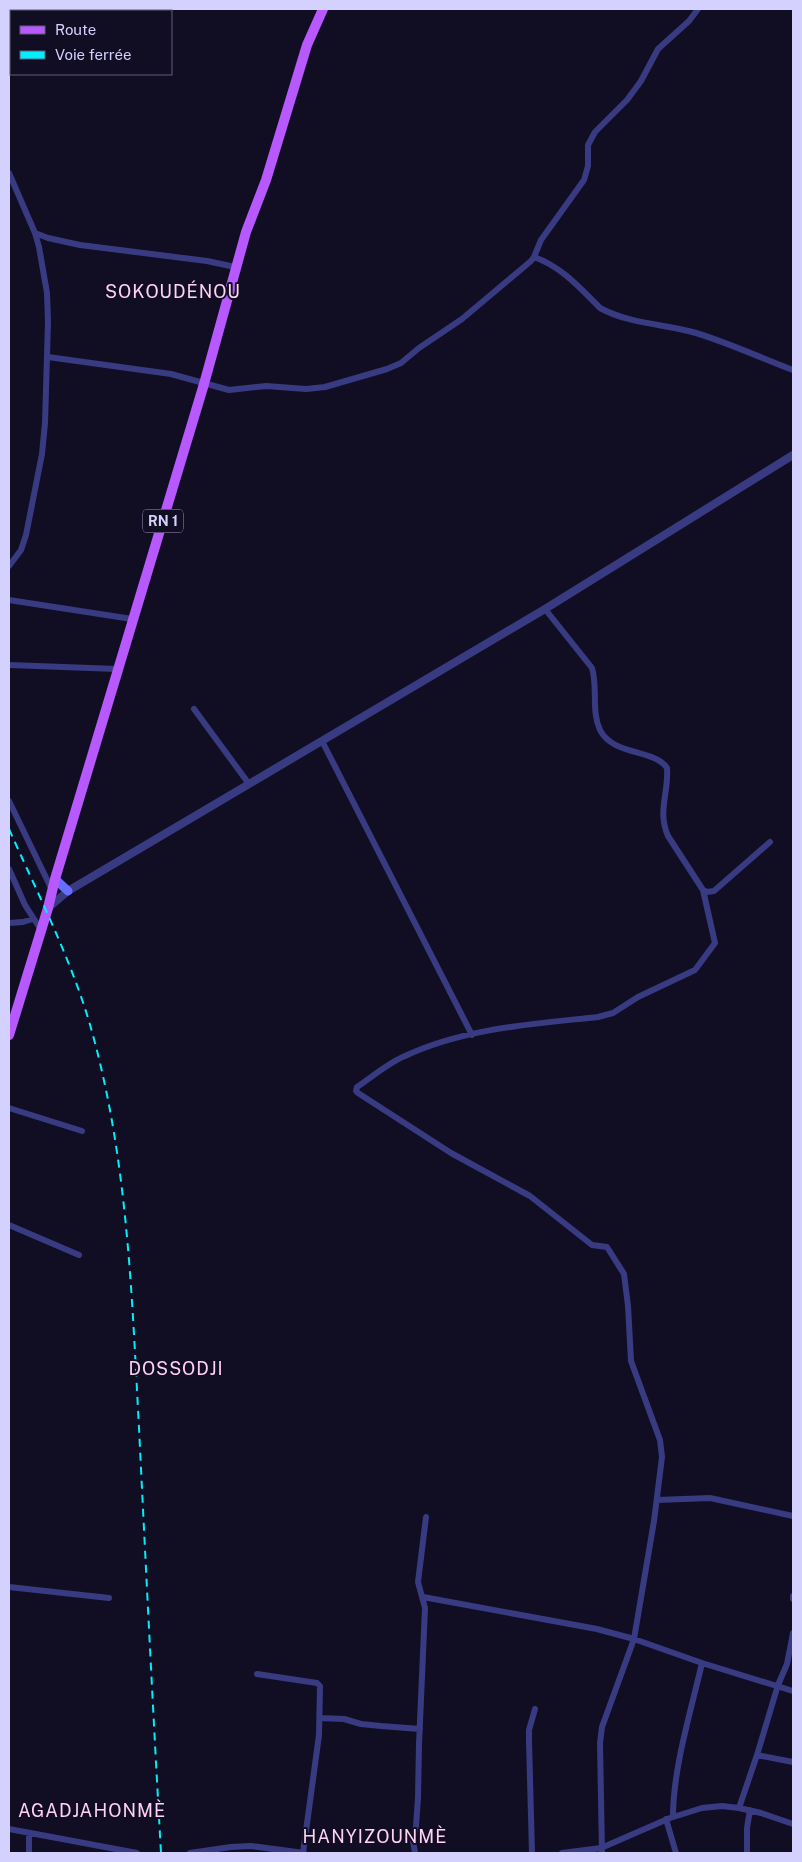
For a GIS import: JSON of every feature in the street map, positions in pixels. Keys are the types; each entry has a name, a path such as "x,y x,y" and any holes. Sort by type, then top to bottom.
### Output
{"main road":[{"name":"RN 1","path":"9,1035 117,669 204,384 235,267 266,180 307,45 323,9"},
{"path":"55,879 68,891"}],"street":[{"path":"48,358 172,374 229,390 266,386 315,389 394,367 462,319 502,287 534,257 541,240 584,180 588,166 588,146 595,132 635,90 658,49 698,9"},
{"path":"9,173 35,233 39,247 47,294 48,358 42,454 26,535 20,550 9,566"},
{"path":"35,233 48,238 96,248 207,261 235,267"},
{"path":"39,247 48,238"},
{"path":"534,257 564,273 600,308 606,311 698,334 793,370"},
{"path":"48,908 68,891 546,610 793,455"},
{"path":"9,600 132,619"},
{"path":"546,610 592,668 595,678 595,715 600,731 617,746 654,759 664,764 667,768 662,810 664,827 703,890 715,943 694,970 638,998 613,1013 598,1017 553,1021 447,1039 403,1056 357,1087 356,1091 451,1153 530,1196 592,1245 607,1247 624,1274 631,1361 660,1440 662,1457 657,1500 634,1639 602,1727 600,1743 601,1850"},
{"path":"9,665 117,669"},
{"path":"194,709 249,784"},
{"path":"322,741 472,1034"},
{"path":"9,802 52,890"},
{"path":"703,890 706,892 714,891 770,842"},
{"path":"9,869 33,919 41,930"},
{"path":"9,923 33,919"},
{"path":"9,1108 82,1131"},
{"path":"9,1225 79,1255"},
{"path":"657,1500 710,1498 793,1516"},
{"path":"415,1853 413,1841 418,1798 425,1608 418,1582 426,1517"},
{"path":"9,1587 109,1598"},
{"path":"423,1597 597,1628 702,1663 793,1690"},
{"path":"739,1808 778,1685 787,1664 793,1633"},
{"path":"676,1853 669,1818 681,1754 702,1663"},
{"path":"190,1853 251,1846 303,1853 315,1774 320,1718 320,1686 316,1683 257,1674"},
{"path":"532,1853 529,1730 535,1709"},
{"path":"320,1718 344,1719 361,1724 420,1729"},
{"path":"757,1755 793,1762"},
{"path":"562,1853 601,1850 669,1818 702,1808 722,1806 739,1808 793,1824"},
{"path":"747,1853 747,1828 750,1810"},
{"path":"9,1829 137,1853"},
{"path":"29,1833 29,1853"}],"railway":[{"path":"9,829 68,961 78,988 95,1043 115,1138 122,1186 131,1283 161,1853"}],"district":[{"name":"SOKOUDÉNOU","path":"173,291"},
{"name":"DOSSODJI","path":"176,1368"},
{"name":"AGADJAHONMÈ","path":"92,1810"},
{"name":"HANYIZOUNMÈ","path":"375,1836"}]}
